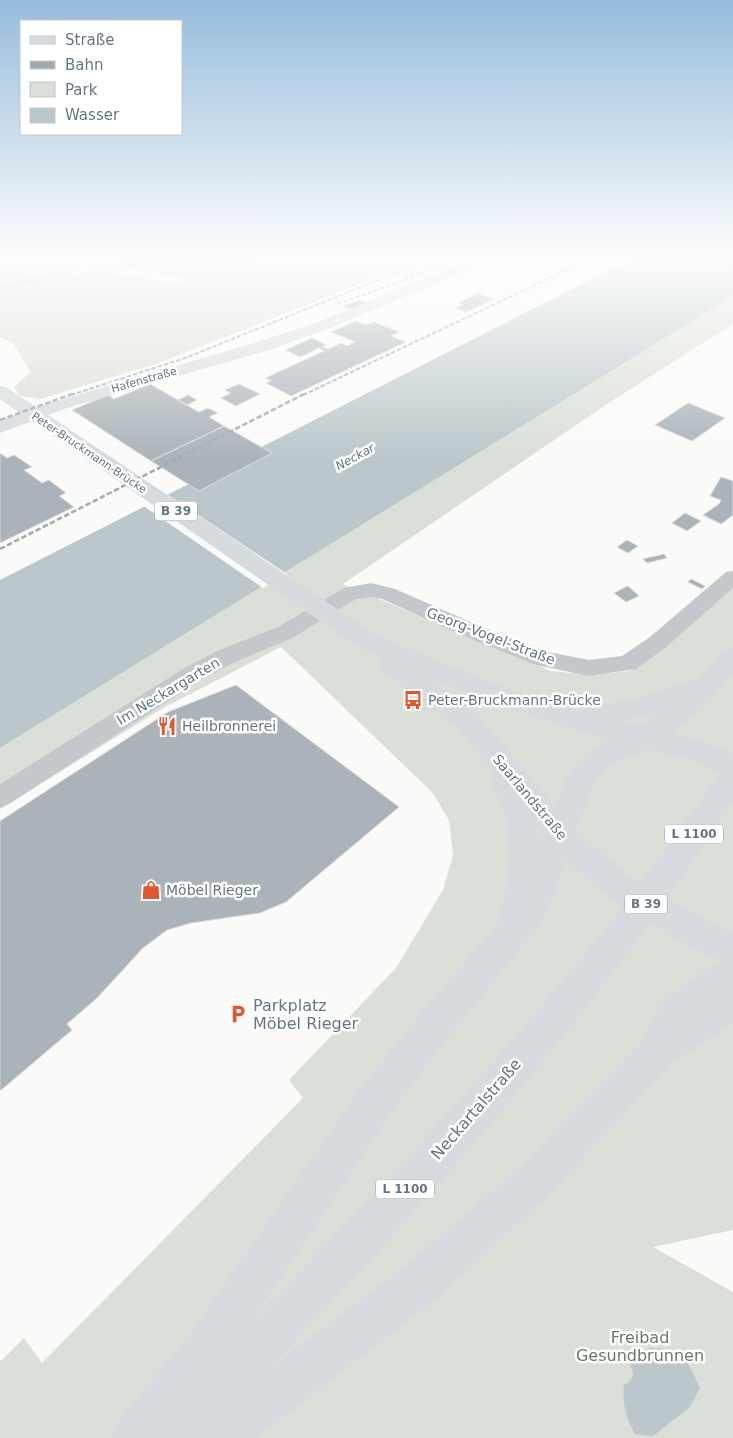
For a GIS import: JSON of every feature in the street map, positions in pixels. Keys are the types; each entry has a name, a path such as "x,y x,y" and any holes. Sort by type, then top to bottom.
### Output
{"main road":[{"name":"Hafenstraße","path":"0,427 61,404 260,347 321,326"},
{"name":"Peter-Bruckmann-Brücke","path":"0,392 360,636"},
{"name":"B 39","path":"360,636 488,692 563,717 695,750 733,767"},
{"name":"Saarlandstraße","path":"360,636 386,660 468,723 560,836 603,873 636,898 693,931 733,950"},
{"path":"135,1438 204,1353 373,1104 531,910 581,778 602,757 645,737 690,705 705,686 733,657"},
{"path":"563,717 632,710 705,686"},
{"path":"495,754 517,808 524,833 522,885 516,927"},
{"name":"Neckartalstraße","path":"168,1438 240,1368 430,1162 544,1030 628,927 733,777"},
{"path":"658,1051 662,1035 686,1007 733,974"},
{"path":"217,1438 424,1280 535,1180 658,1051 723,1008 733,1005"}],"street":[{"name":"Georg-Vogel-Straße","path":"371,590 388,594 479,634 544,659 589,668 628,663 658,642 733,577"},
{"name":"Im Neckargarten","path":"0,797 191,675 242,650 286,632 351,593 371,590"}],"green space":[{"path":"0,326 253,326 159,363 40,399 20,396 14,387 31,372 13,343 0,337"},
{"name":"Freibad Gesundbrunnen","path":"684,326 730,326 607,404 343,584 551,671 591,675 630,671 702,614 733,586 733,1230 653,1247 733,1292 733,1438 0,1438 0,1360 24,1338 42,1363 303,1098 289,1080 396,968 443,890 453,855 449,820 433,793 281,647 163,708 0,809 0,748"}],"water":[{"name":"Neckar","path":"499,326 684,326 0,748 0,580"},
{"path":"650,1348 670,1350 677,1353 687,1363 700,1388 690,1407 653,1436 635,1434 624,1405 624,1385 629,1382 634,1374 630,1366 641,1352"}],"pier":[{"path":"165,493 287,574 263,588 142,505"}],"building":[{"path":"344,326 384,326 399,332 391,336 406,342 291,396 266,383 271,381 265,378 324,351 319,348 300,357 285,350 312,338 326,345 322,347 328,349 341,343 347,346 355,342 331,332"},
{"path":"150,384 199,412 208,408 218,413 209,417 224,426 151,461 72,410 108,395 114,399"},
{"path":"239,384 260,394 236,406 221,398 231,393 225,390"},
{"path":"188,395 197,400 187,405 178,400"},
{"path":"688,403 725,418 692,441 655,425"},
{"path":"224,426 272,453 199,491 151,461"},
{"path":"0,453 7,458 14,455 32,467 24,470 42,483 49,480 66,493 59,496 74,507 0,543"},
{"path":"721,477 733,481 733,515 721,524 703,515 719,504 721,500 710,496"},
{"path":"685,513 701,521 687,531 672,523"},
{"path":"627,540 638,546 628,553 617,547"},
{"path":"664,554 667,558 647,563 643,559"},
{"path":"691,579 705,586 702,589 688,582"},
{"path":"628,586 639,596 626,602 614,593"},
{"name":"Möbel Rieger","path":"236,685 399,807 286,902 260,913 191,923 167,930 143,948 97,998 67,1024 72,1030 0,1091 0,821 168,712"}],"railway":[{"path":"71,395 188,357 264,326"},
{"path":"303,395 448,326"},
{"path":"0,420 75,393"},
{"path":"0,549 306,393"}],"place":[{"name":"Peter-Bruckmann-Brücke","path":"413,700"},
{"name":"Heilbronnerei","path":"167,726"},
{"name":"Möbel Rieger","path":"151,890"},
{"name":"Parkplatz Möbel Rieger","path":"238,1014"}]}
